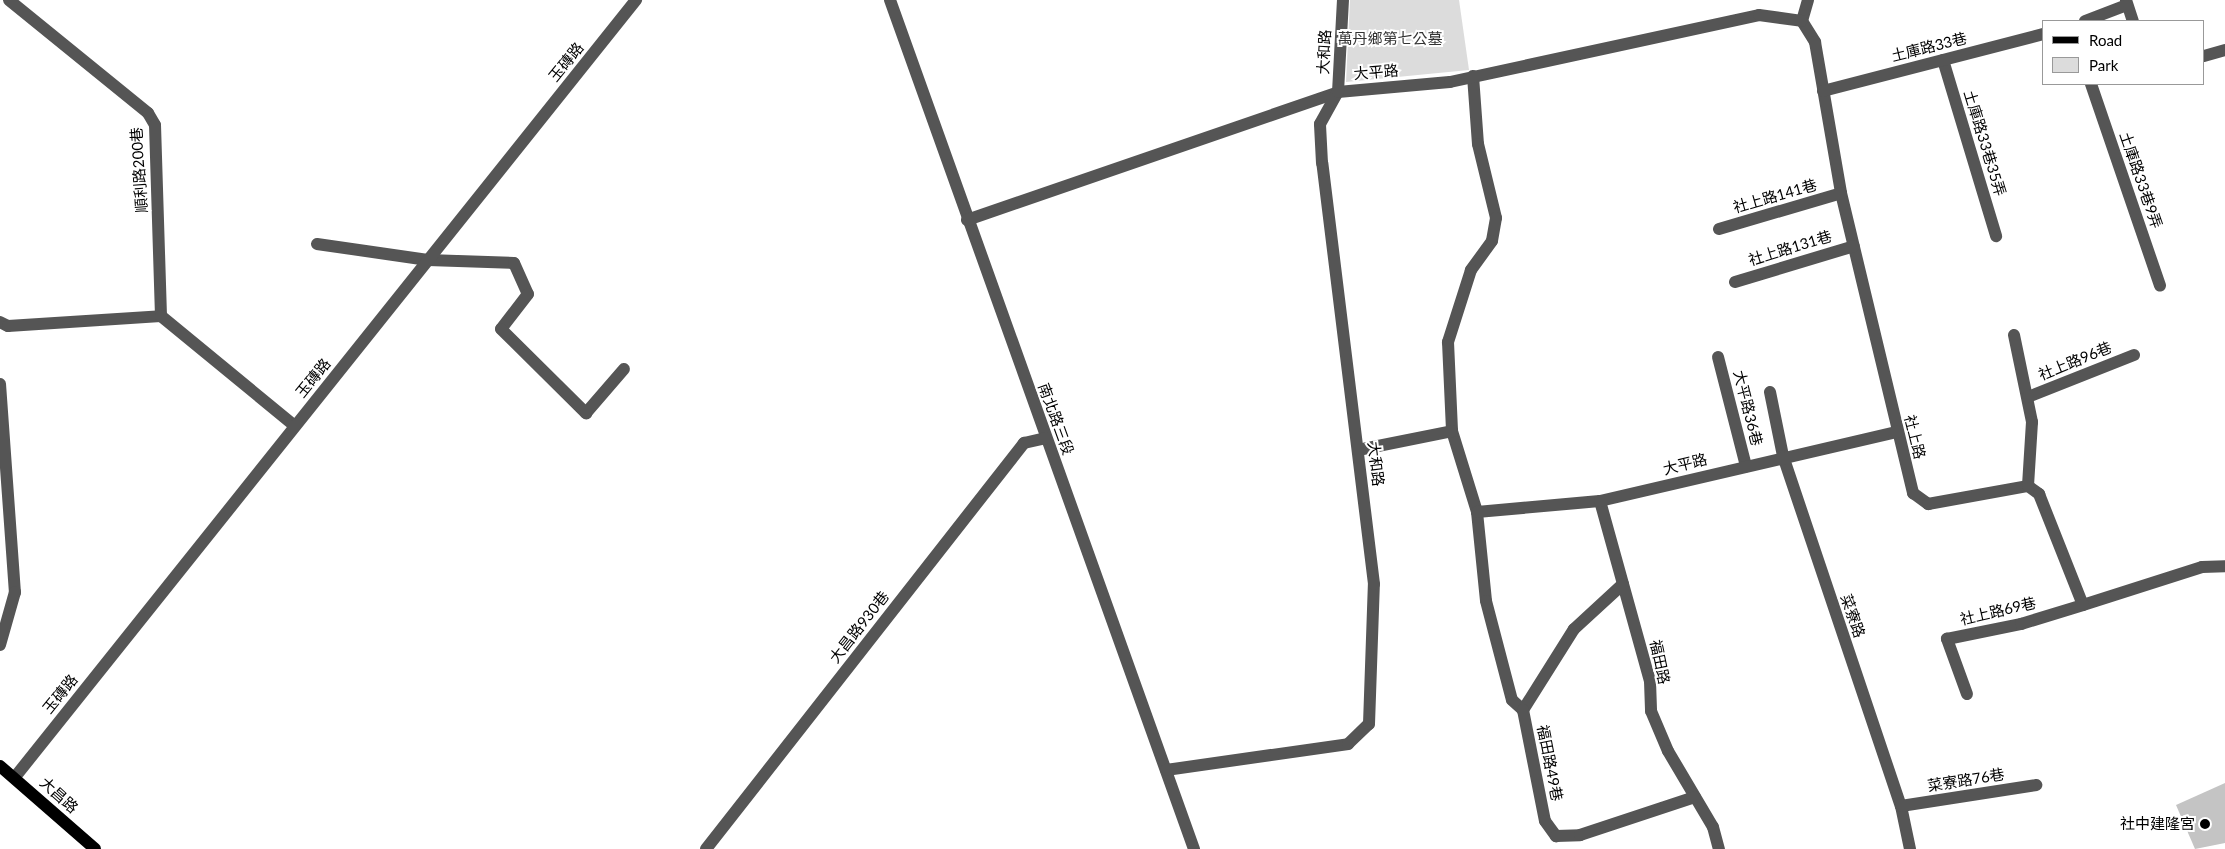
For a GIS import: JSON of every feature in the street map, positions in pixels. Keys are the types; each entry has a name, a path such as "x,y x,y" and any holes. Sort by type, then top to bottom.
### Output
{"main road":[{"name":"大昌路","path":"0,766 15,777 95,849"}],"street":[{"name":"順利路200巷","path":"9,0 148,113 155,124 162,316"},
{"name":"玉磚路","path":"15,777 636,0"},
{"name":"南北路三段","path":"890,0 1045,438 1194,849"},
{"name":"大和路","path":"1166,770 1348,744 1368,724 1374,584 1322,163 1320,124 1338,92 1343,0"},
{"path":"1802,21 1808,0"},
{"path":"2088,20 2127,2 2133,20"},
{"name":"大平路","path":"967,220 1338,92 1473,76 1759,15 1802,21"},
{"name":"社上路","path":"1802,21 1815,42 1841,193 1913,493 1928,504 2028,486"},
{"name":"土庫路33巷","path":"1823,91 2042,35"},
{"path":"2205,56 2225,50"},
{"name":"土庫路33巷35弄","path":"1943,60 1996,236"},
{"path":"1473,76 1478,144 1496,218 1492,241 1471,270 1448,342 1452,431 1478,512 1486,601 1512,700 1523,710"},
{"name":"土庫路33巷9弄","path":"2091,85 2160,286"},
{"name":"社上路141巷","path":"1719,229 1841,193"},
{"path":"317,244 428,260 514,263 528,294 501,329 586,413 624,369"},
{"name":"社上路131巷","path":"1735,282 1854,246"},
{"path":"0,322 8,326 162,316 295,426"},
{"name":"社上路96巷","path":"2014,335 2032,422 2028,486"},
{"name":"社上路96巷","path":"2028,397 2134,355"},
{"name":"大平路36巷","path":"1718,357 1746,466"},
{"path":"0,384 15,592 0,646"},
{"name":"菜寮路","path":"1770,392 1783,456 1901,806 1910,849"},
{"path":"1358,450 1452,431"},
{"name":"大平路","path":"1478,512 1600,501 1783,456 1897,432"},
{"name":"大昌路930巷","path":"706,849 1024,443 1045,438"},
{"path":"2028,486 2039,494 2083,605 2202,567 2225,566"},
{"name":"福田路","path":"1600,501 1650,681 1651,711 1713,827 1718,849"},
{"name":"福田路49巷","path":"1623,584 1574,629 1523,710 1545,821 1556,836 1580,835 1695,796"},
{"name":"社上路69巷","path":"1967,694 1947,639 2021,624 2083,605"},
{"name":"菜寮路76巷","path":"1901,806 2036,785"}],"green space":[{"name":"萬丹鄉第七公墓","path":"1350,0 1459,0 1469,70 1346,82"}],"building":[{"name":"社中建隆宮","path":"2225,783 2225,843 2195,849 2176,805"}],"place":[{"name":"社中建隆宮","path":"2205,824"}]}
